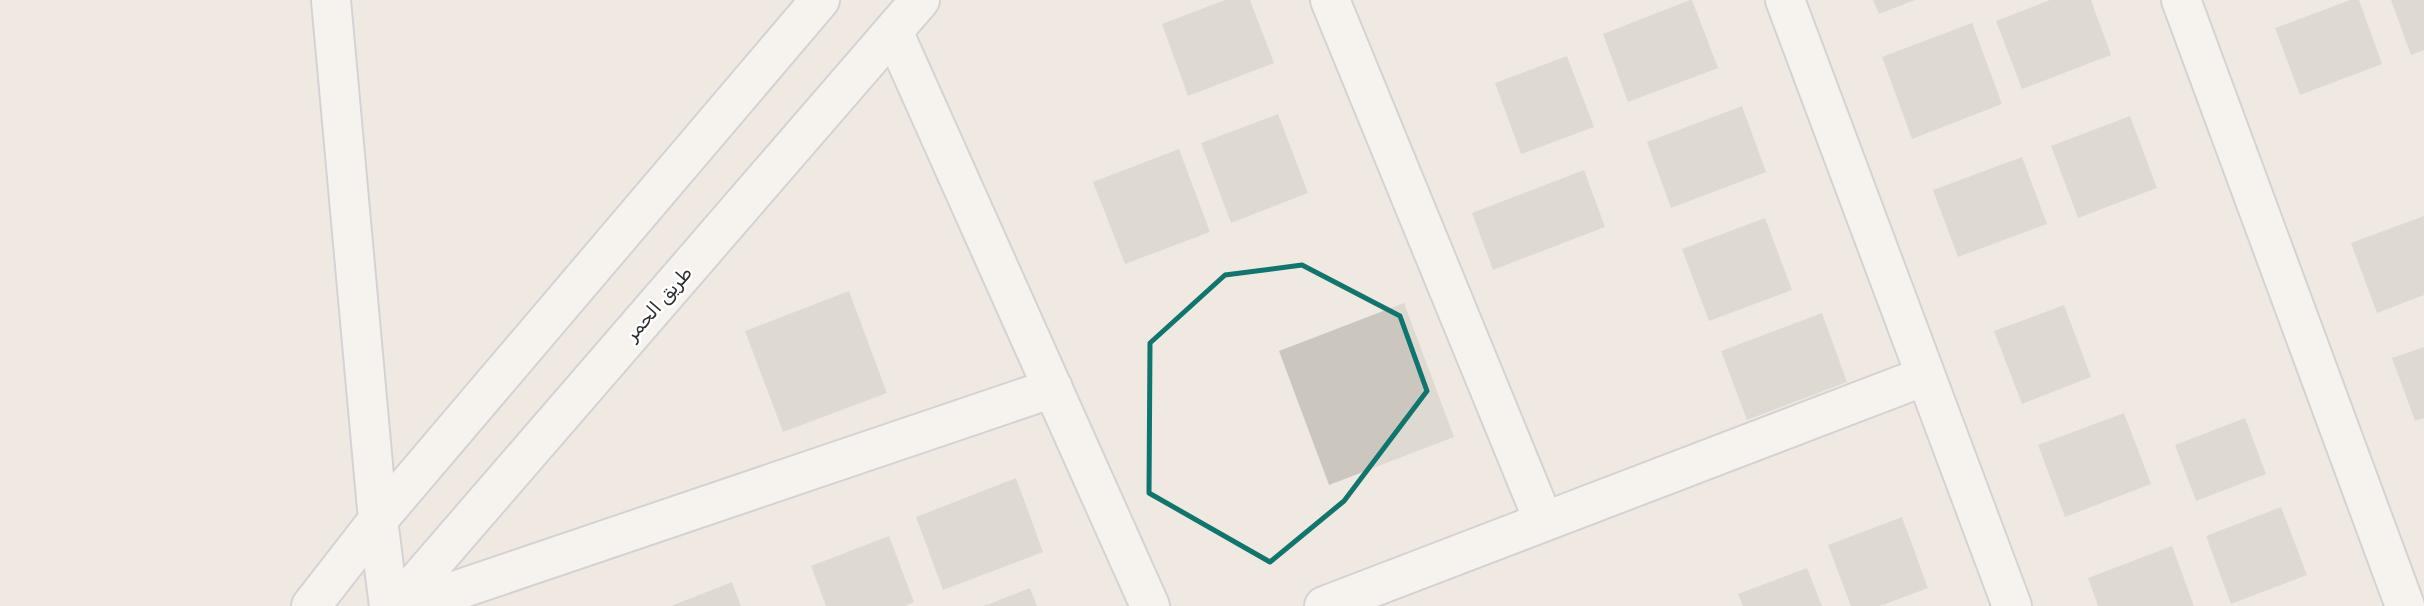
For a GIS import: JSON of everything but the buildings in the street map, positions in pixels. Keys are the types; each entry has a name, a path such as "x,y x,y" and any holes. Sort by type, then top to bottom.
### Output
{"street":[{"path":"331,0 388,606"},
{"path":"311,606 378,520 820,0"},
{"name":"طريق الحمر","path":"396,606 920,0"},
{"path":"1331,0 1544,522"},
{"path":"1785,0 2012,606"},
{"path":"2181,0 2408,588"},
{"path":"893,31 1150,606"},
{"path":"1324,606 1925,376"},
{"path":"410,606 1053,388"}],"highlighted area":[{"path":"1302,265 1400,316 1427,391 1344,501 1270,562 1149,493 1150,343 1225,275"}]}
